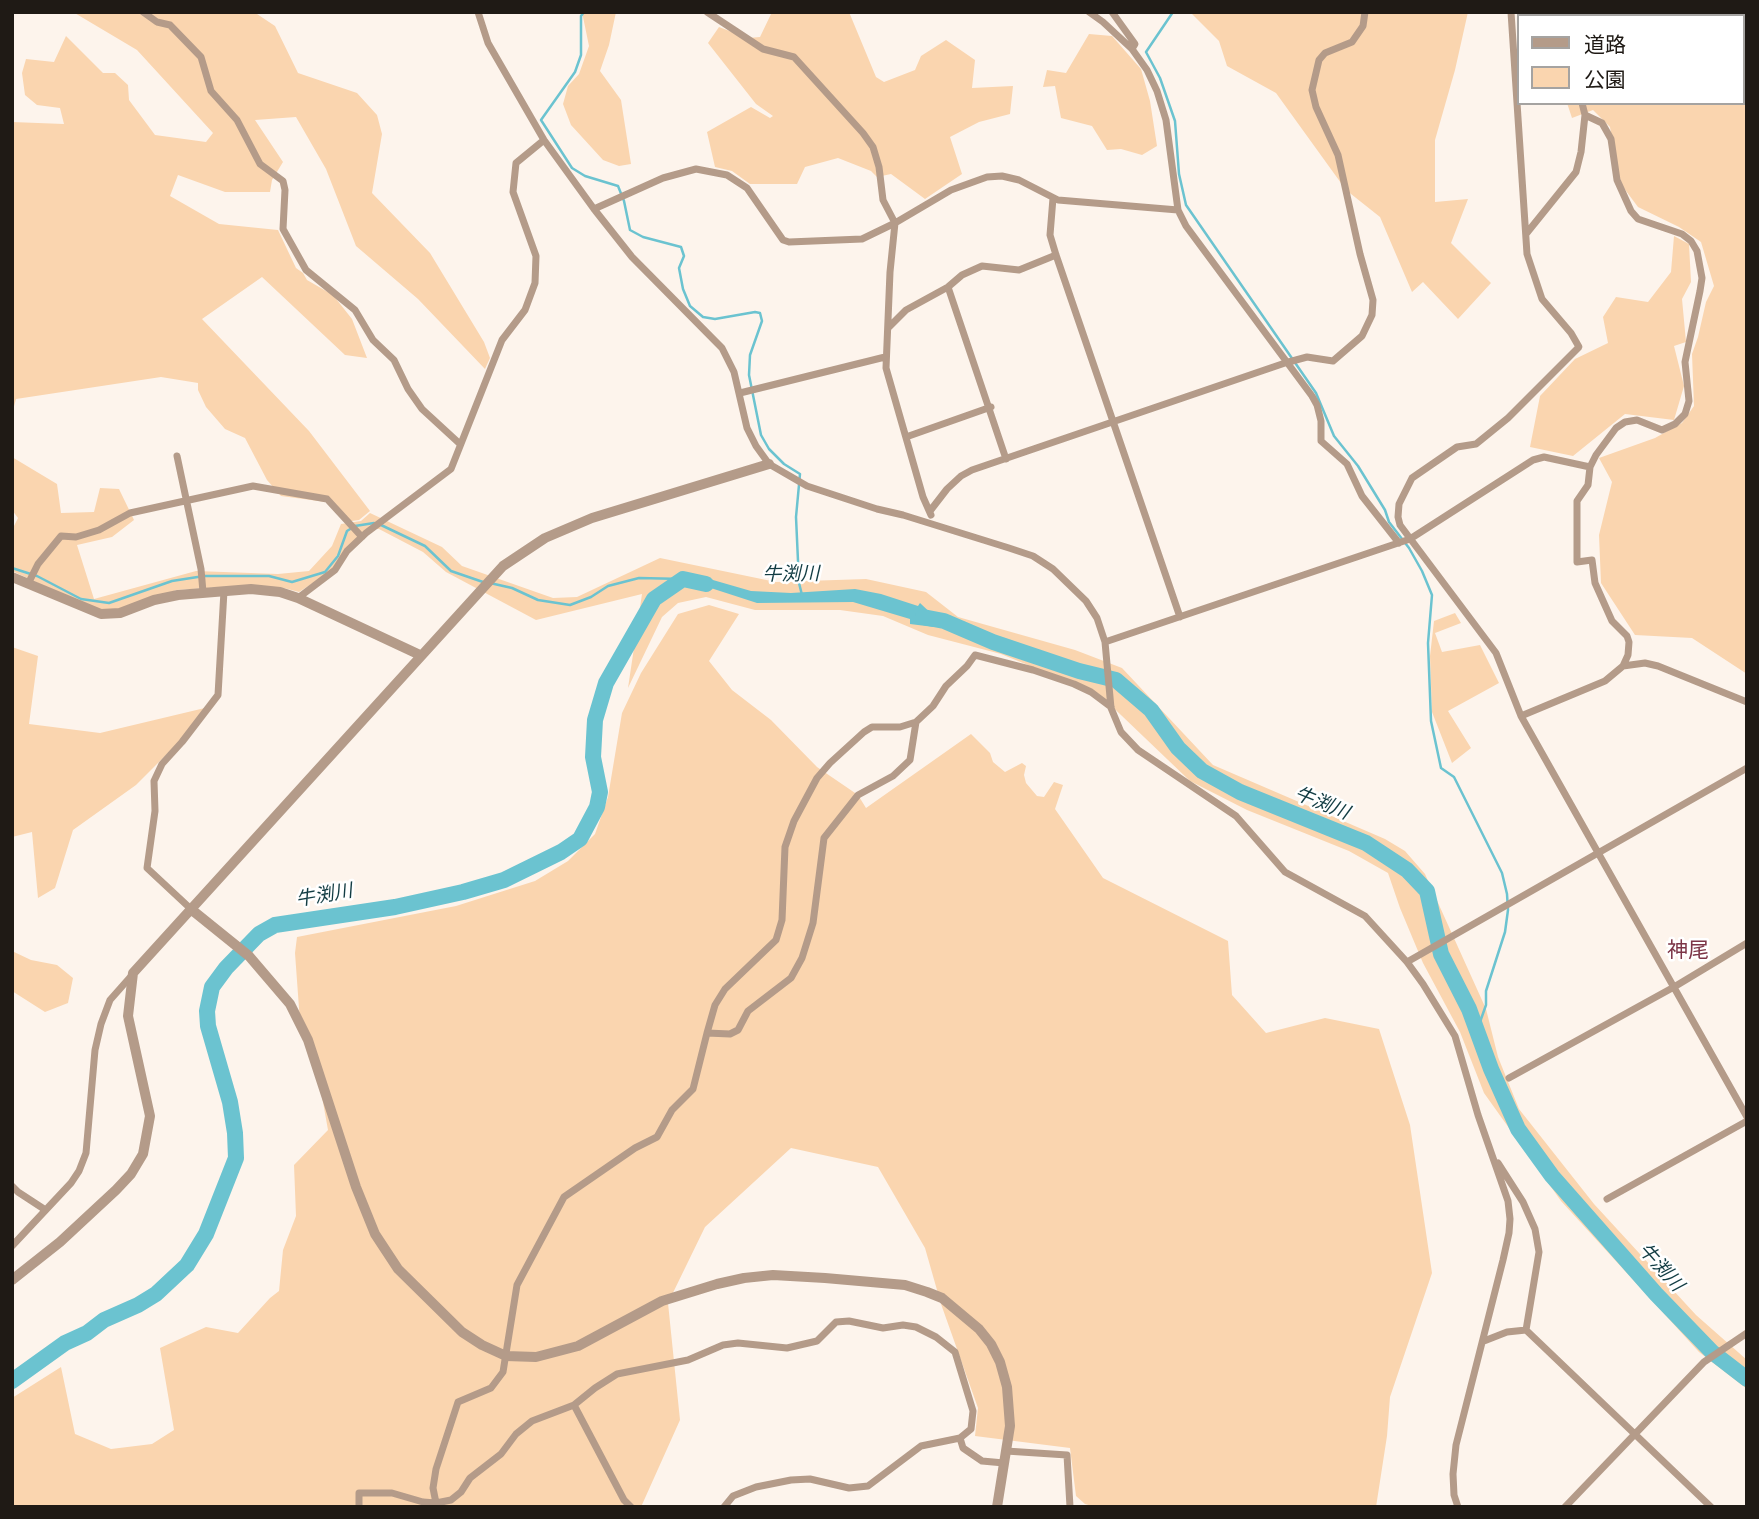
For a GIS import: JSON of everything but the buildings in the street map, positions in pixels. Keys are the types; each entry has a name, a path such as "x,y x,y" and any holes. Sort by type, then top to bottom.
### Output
{"street":[{"path":"144,12 157,22 170,25 201,57 211,91 237,120 260,164 283,181 283,229 306,270 355,310 373,340 394,360 408,389 422,409 460,444"},
{"path":"478,12 488,43 544,140 594,209 632,257 729,358 747,428 769,464 807,486 1033,556 1053,569 1086,601 1097,618 1105,642 1111,708 1121,732 1138,750 1236,816 1285,872 1365,916 1407,962 1452,1030 1508,1201 1509,1233 1456,1445 1453,1474 1458,1507"},
{"path":"707,12 763,49 794,57 873,147 879,167 883,201 895,223 886,368 923,497 930,511 931,523"},
{"path":"1089,12 1132,50 1147,70 1157,91 1166,120 1178,210 1198,245 1317,405 1321,442 1347,464 1362,496 1399,543"},
{"path":"1112,12 1135,44 1132,50"},
{"path":"930,511 961,476 1285,363 1307,357 1333,361 1362,336 1372,315 1373,300 1338,155 1316,107 1312,90 1319,60 1325,53 1352,41 1363,26 1365,12"},
{"path":"1511,12 1530,265 1542,299 1571,332 1579,347 1508,418 1476,444 1457,447 1412,478 1399,504 1398,517 1410,539 1496,653 1521,716 1747,1119 1607,1199"},
{"path":"1526,234 1576,172 1585,115 1582,105"},
{"path":"1521,716 1605,681 1623,666 1628,655 1627,636 1612,621 1595,583 1592,560 1577,562 1577,501 1588,485 1590,467 1616,428 1625,422 1637,420 1662,430 1675,424 1685,414 1689,401 1685,362 1702,278 1697,251 1691,241 1682,234 1638,219 1631,211 1617,180 1611,139 1602,123 1585,115"},
{"path":"298,598 335,570 347,551 362,537 451,469 458,456 460,444 502,340 525,310 534,283 536,256 513,192 516,163 544,140"},
{"path":"594,209 663,178 696,169 727,175 747,188 783,240 789,242 862,239 951,190 988,177 1002,176 1018,180 1053,198 1178,210"},
{"path":"1053,198 1050,234 1056,256 1180,618"},
{"path":"888,327 906,310 948,287 962,275 982,266 1019,270 1056,256"},
{"path":"948,287 991,407 1006,459"},
{"path":"740,393 885,357"},
{"path":"906,437 991,407"},
{"path":"177,456 201,569 203,592"},
{"path":"1105,642 1410,539 1533,460 1544,457 1590,467"},
{"path":"12,1246 79,1171 86,1153 95,1050 110,1000 503,566 545,538 592,518 769,464"},
{"path":"28,584 38,565 61,537 88,534 130,513 253,486 327,499 362,537"},
{"path":"12,576 101,614 120,613 154,600 203,592 258,589 280,592 420,655"},
{"path":"224,591 218,695 162,764 154,781 155,811 147,869 227,940 249,956 290,1004 308,1040 364,1210 398,1269 462,1332 506,1356 536,1357 567,1349 662,1301 718,1283 744,1278 773,1275 905,1286 942,1298 979,1329 1000,1362 1010,1409 997,1507"},
{"path":"436,1503 433,1488 436,1469 458,1402 491,1388 503,1371 517,1284 564,1197 635,1148 657,1137 672,1110 693,1088 715,1006 725,989 776,940 782,920 785,847 794,821 817,778 830,763 872,727 900,727 916,722 933,706 946,686 975,655 1074,684 1091,692 1111,708"},
{"path":"1623,666 1645,663 1658,666 1747,702"},
{"path":"707,1033 730,1034 738,1030 748,1012 791,978 802,958 813,923 824,838 858,795 893,776 910,760 916,722"},
{"path":"1407,962 1747,768"},
{"path":"1509,1078 1674,987 1747,943"},
{"path":"12,1280 60,1242 116,1190 131,1174 143,1154 150,1116 128,1016 133,973"},
{"path":"1493,1154 1523,1202 1535,1228 1538,1262 1526,1330"},
{"path":"12,1186 44,1209"},
{"path":"359,1507 359,1493 392,1493 436,1503 451,1500 461,1492 470,1478 501,1454 516,1434 532,1421 574,1405 617,1374 688,1360 723,1345 738,1343 786,1348 817,1341 836,1322 849,1321 883,1328 903,1325 916,1327 936,1337 955,1352 973,1411 971,1429 960,1438 921,1446 868,1486 849,1488 810,1479 791,1480 756,1487 733,1496 724,1507"},
{"path":"1484,1341 1507,1332 1526,1330 1712,1507"},
{"path":"1565,1507 1707,1360 1747,1333"},
{"path":"574,1405 624,1500 631,1507"},
{"path":"960,1438 963,1448 982,1461 1004,1463"},
{"path":"1006,1451 1068,1455 1070,1507"}],"green space":[{"path":"73,12 254,12 275,26 298,73 357,93 377,115 382,134 372,193 430,253 484,342 490,358 485,369 418,299 356,246 326,169 296,117 255,120 283,162 272,180 270,192 225,192 178,175 170,196 219,224 278,230 296,268 307,280 333,295 352,319 367,358 345,355 262,277 202,319 309,431 370,511 359,520 345,522 326,502 281,496 267,480 245,438 225,429 206,407 198,390 198,383 161,377 16,399 12,414 12,122 64,124 60,108 37,105 25,95 22,73 26,59 54,62 66,36 103,73 115,73 128,85 129,100 155,135 206,142 213,133 137,50"},
{"path":"582,12 616,12 600,71 621,100 631,164 619,166 603,160 571,125 563,104 568,86 579,74 589,46"},
{"path":"772,12 849,12 876,77 884,82 915,70 921,56 946,40 975,60 972,88 1013,86 1010,114 979,122 950,137 962,174 925,199 891,174 877,177 871,171 838,158 805,167 797,184 750,184 732,171 715,167 707,132 751,107 770,118 773,116 756,104 708,43 719,27 748,38 760,37"},
{"path":"1190,12 1468,12 1435,140 1435,202 1468,199 1451,243 1491,283 1458,319 1423,282 1412,292 1380,217 1346,190 1276,93 1227,66 1219,41"},
{"path":"1747,12 1747,674 1692,638 1635,635 1601,583 1599,535 1612,482 1599,458 1655,438 1682,423 1694,406 1692,354 1706,302 1714,286 1701,242 1679,227 1638,207 1623,187 1610,127 1593,110 1572,118 1568,105 1745,105 1745,14 1555,14"},
{"path":"1089,34 1112,36 1141,69 1150,101 1157,146 1142,155 1121,149 1107,150 1092,126 1061,118 1055,86 1043,87 1047,70 1066,73"},
{"path":"1674,236 1689,244 1691,282 1682,299 1686,342 1674,346 1684,386 1674,420 1625,414 1573,456 1530,447 1540,396 1575,359 1608,343 1603,317 1616,297 1648,302 1671,272"},
{"path":"12,457 57,484 61,513 94,512 100,488 119,489 134,520 112,537 77,545 94,599 196,571 278,574 309,571 332,546 341,524 361,521 370,513 442,547 462,566 553,598 577,597 660,558 776,582 866,579 926,592 958,617 1075,650 1122,668 1213,765 1385,839 1405,851 1425,874 1486,1009 1498,1057 1519,1109 1594,1204 1696,1315 1747,1360 1747,1389 1699,1352 1561,1201 1484,1093 1460,1032 1423,963 1388,873 1349,851 1247,810 1190,781 1099,694 1001,654 928,635 883,616 840,610 755,610 706,597 678,603 662,617 628,688 642,594 536,620 446,572 423,552 379,529 367,529 361,533 333,570 299,592 252,585 177,590 101,612 12,571 12,530 18,518 12,510"},
{"path":"709,605 739,614 709,661 732,690 771,720 817,767 858,795 866,808 971,734 990,753 993,762 1005,772 1022,763 1026,766 1026,783 1037,796 1044,797 1054,782 1063,785 1055,809 1103,878 1228,941 1232,995 1266,1033 1325,1018 1379,1029 1410,1125 1432,1273 1390,1397 1376,1507 1095,1507 1085,1504 1076,1496 1070,1448 975,1436 978,1408 941,1304 925,1248 878,1167 791,1148 705,1227 668,1303 680,1420 641,1507 12,1507 12,1398 61,1367 75,1434 111,1449 152,1444 174,1430 160,1348 206,1327 238,1333 279,1291 283,1250 296,1216 294,1165 328,1130 314,1052 300,1022 295,953 297,937 456,906 535,881 568,861 595,834 608,797 622,713 641,673 678,614"},
{"path":"1455,613 1461,623 1435,633 1442,652 1480,645 1499,683 1448,711 1471,748 1452,763 1432,712 1430,656 1434,621"},
{"path":"12,647 38,656 29,724 100,733 209,707 193,728 136,785 73,830 55,888 38,898 32,832 12,837"},
{"path":"12,951 31,960 57,965 73,978 68,1003 45,1012 12,991"}],"water":[{"path":"706,578 751,591 791,593 855,589 918,606 920,603 937,619 944,621 934,627 910,624 910,619 853,602 757,603 683,579"}],"waterway":[{"path":"584,12 581,16 581,55 575,72 541,120 572,168 585,176 618,186 630,230 643,237 681,247 684,256 679,268 690,306 703,317 715,319 760,313 762,321 750,355 749,375 761,435 769,449 784,464 800,474 796,517 802,595"},
{"path":"1173,12 1146,52 1160,78 1175,121 1179,174 1186,205 1316,393 1334,436 1358,466 1385,510 1389,522 1409,548 1432,595 1428,643 1431,721 1441,768 1454,777 1502,873 1507,894 1505,932 1486,991 1486,1005 1480,1022 1475,1026"},
{"path":"12,568 37,576 81,599 109,603 172,581 204,576 269,576 292,582 325,572 338,556 347,531 355,526 374,523"},
{"path":"381,525 425,546 451,571 483,582"},
{"path":"490,583 512,588 538,600 570,605 591,597 608,586 639,578 683,579"},
{"name":"牛渕川","path":"12,1381 65,1343 156,1294 187,1265 206,1234 236,1158 230,1102 208,1026 207,1011 212,987 226,968 259,934 275,925 395,907 463,892 504,880 561,852 580,839 597,807 600,792 593,757 595,720 606,683 654,599 683,579 706,584"},
{"name":"牛渕川","path":"923,617 944,621 993,642 1079,671 1116,680 1151,710 1178,748 1202,771 1240,792 1366,843 1407,870 1427,891 1441,954 1469,1009 1491,1069 1518,1129 1552,1176 1656,1294 1712,1352 1747,1379"}],"district":[{"name":"神尾","path":"1688,950"}]}
